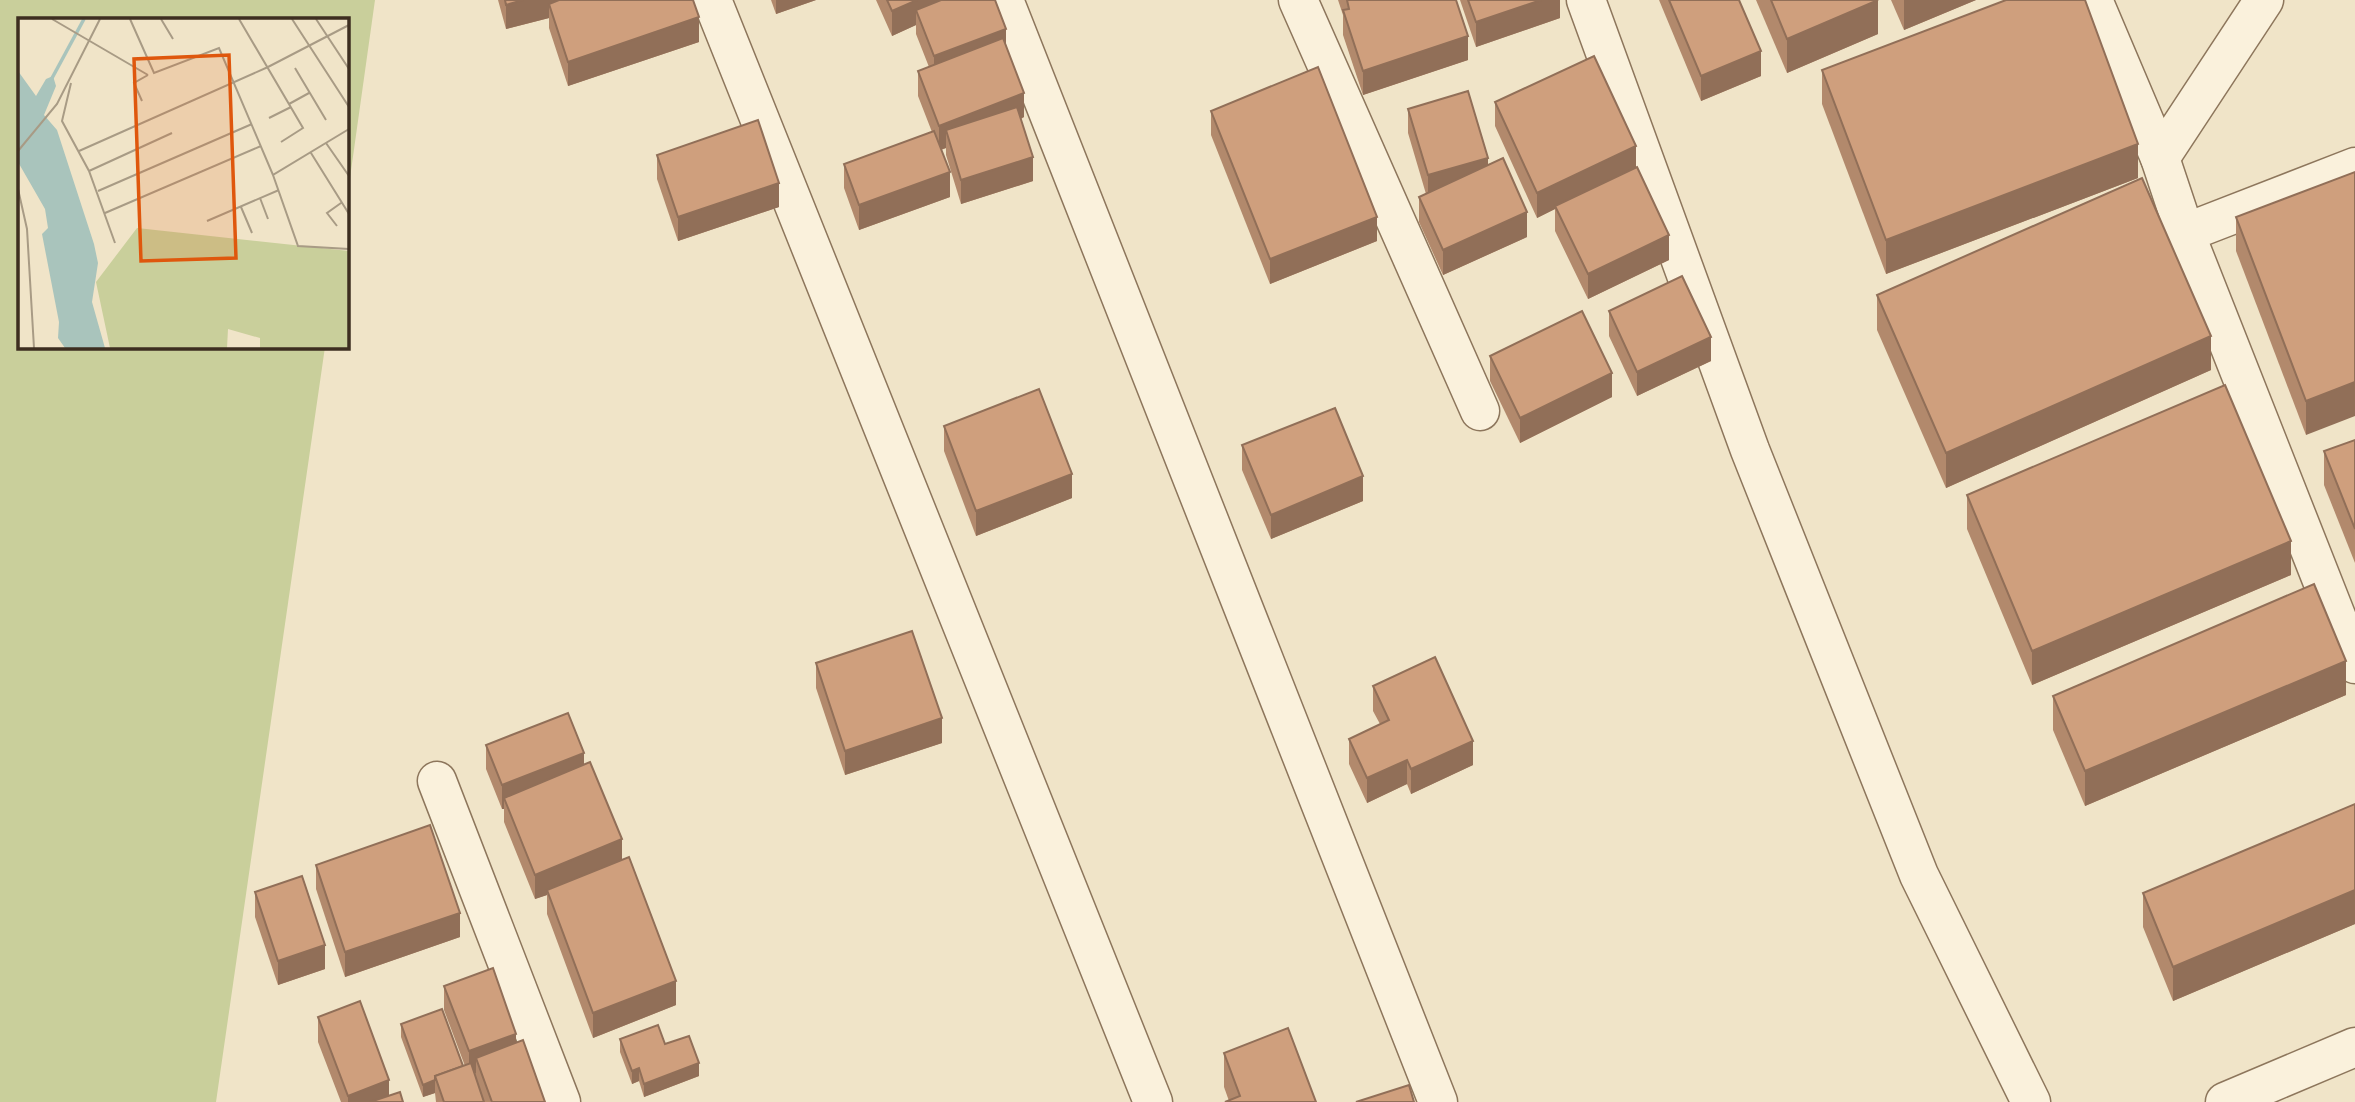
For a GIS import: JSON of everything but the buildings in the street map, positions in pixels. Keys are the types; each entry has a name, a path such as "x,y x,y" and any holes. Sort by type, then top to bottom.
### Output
{"street":[{"path":"712,0 1153,1102"},
{"path":"1003,0 1438,1102"},
{"path":"1298,0 1480,411"},
{"path":"1586,0 1750,450 1919,875 2031,1102"},
{"path":"2093,0 2160,158 2185,233 2355,664"},
{"path":"2160,158 2264,0"},
{"path":"2185,233 2355,167"},
{"path":"437,780 561,1102"},
{"path":"2225,1102 2355,1047"}],"green space":[{"path":"0,0 375,0 348,192 348,18 18,18 18,348 325,348 216,1102 0,1102"}]}
